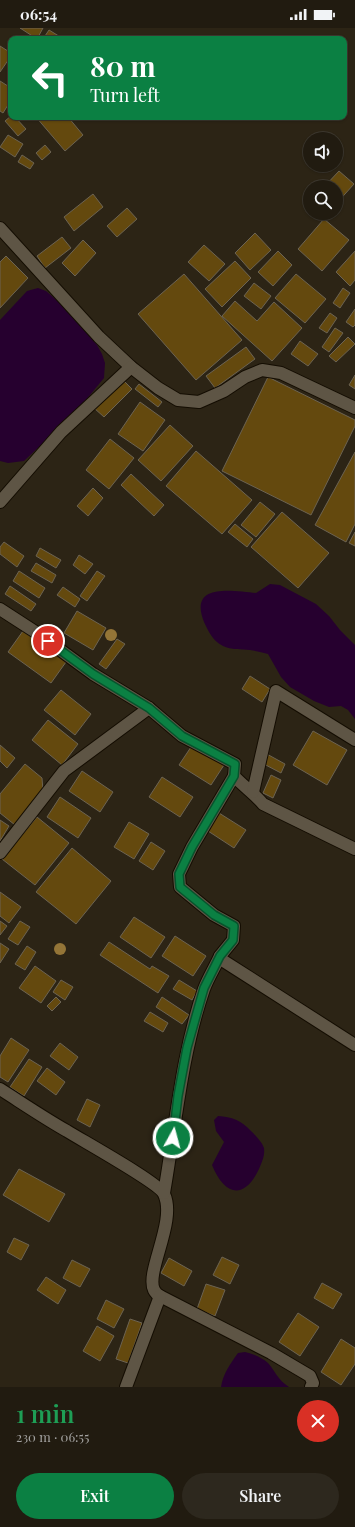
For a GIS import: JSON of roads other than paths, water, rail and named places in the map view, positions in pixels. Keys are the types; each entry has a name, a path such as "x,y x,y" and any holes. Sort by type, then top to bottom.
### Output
{"street":[{"path":"0,228 99,337 131,367 158,388 178,400 199,402 224,391 245,377 262,370 281,373 355,408"},
{"path":"0,502 61,432 131,367"},
{"path":"0,609 37,633 93,674 149,708 182,736 235,764 234,776 192,847 179,874 180,887 214,915 234,926 233,940 220,956 204,988 187,1048 178,1096 164,1193 167,1215 152,1278 154,1290 160,1296 271,1353 302,1371 310,1376 313,1383 311,1387"},
{"path":"253,792 276,691 355,740"},
{"path":"0,853 64,772 149,708"},
{"path":"234,776 243,786 253,792 263,804 355,849"},
{"path":"220,956 222,960 355,1045"},
{"path":"0,1089 141,1176 164,1193"},
{"path":"126,1387 160,1296"}]}
